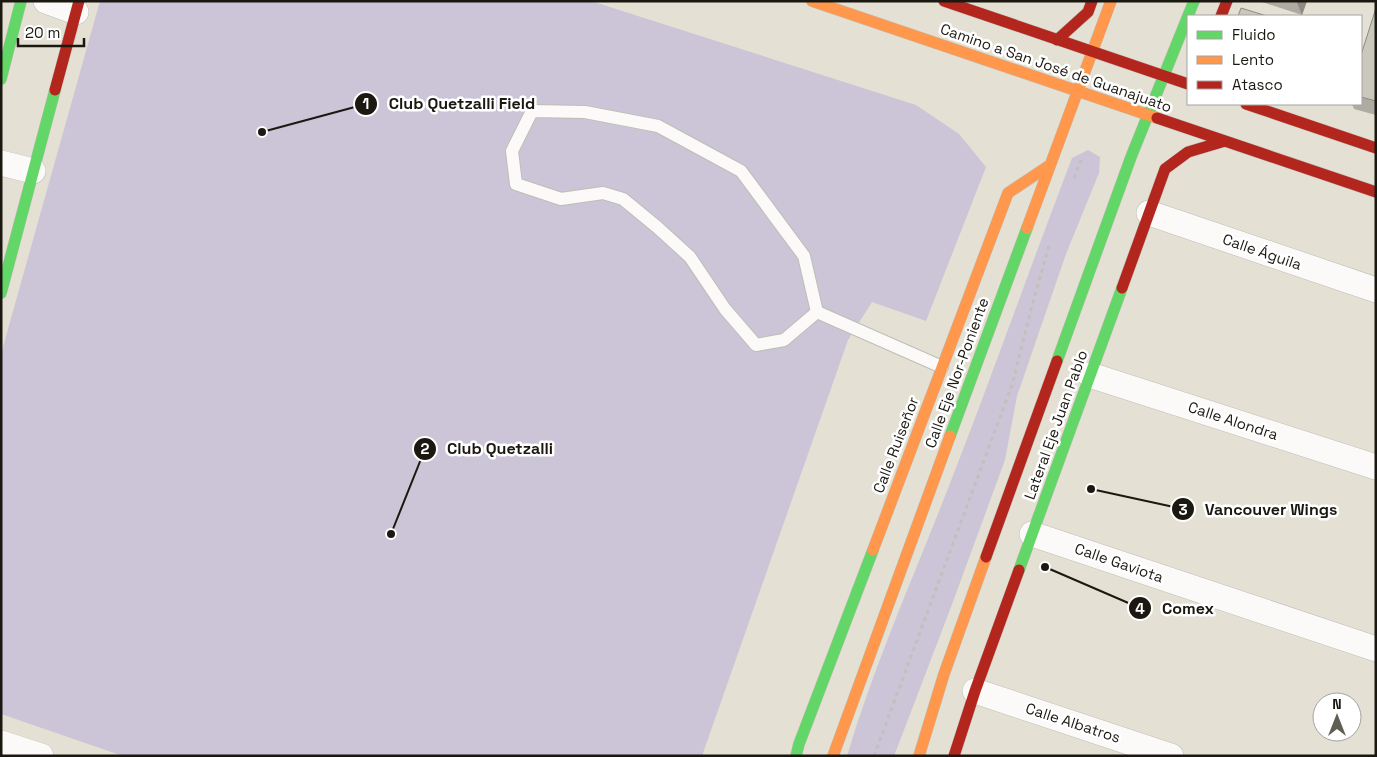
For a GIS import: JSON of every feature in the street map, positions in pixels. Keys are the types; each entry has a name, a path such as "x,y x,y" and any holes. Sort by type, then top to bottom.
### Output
{"main road":[{"path":"1,79 21,1"},
{"name":"Camino a San José de Guanajuato","path":"812,1 1376,192"},
{"path":"1057,40 1088,12 1092,1"},
{"name":"Calle Eje Nor-Poniente","path":"833,756 1076,91 1111,1"},
{"path":"1188,15 1194,1"},
{"path":"1221,15 1227,1"},
{"name":"Camino a San José de Guanajuato","path":"952,3 1187,84"},
{"path":"1,293 78,7"},
{"path":"919,756 944,674 1128,166 1187,18"},
{"path":"1249,105 1376,148"},
{"name":"Lateral Eje Juan Pablo","path":"954,756 975,691 1165,169 1188,152 1225,141"},
{"name":"Calle Ruiseñor","path":"796,756 798,744 1008,193 1050,165"}],"street":[{"path":"46,1 78,7"},
{"path":"1,163 33,171"},
{"name":"Calle Águila","path":"1149,213 1376,290"},
{"name":"Calle Alondra","path":"1090,375 1376,467"},
{"name":"Calle Gaviota","path":"1032,534 1376,649"},
{"name":"Calle Albatros","path":"975,691 1171,756"},
{"path":"1,743 41,756"}],"lane":[{"path":"532,111 585,112 658,126 741,171 804,256 817,312 784,340 756,345 725,309 690,257 623,199 603,193 561,199 516,184 512,151 532,111"},
{"path":"817,312 942,367"}],"path":[{"path":"1074,178 1081,160"},
{"path":"874,756 1012,385 1050,243"}],"shaded area":[{"path":"100,1 591,1 916,105 959,134 986,167 926,321 872,302 848,340 702,756 123,756 1,714 1,354"},
{"path":"1088,150 1100,157 1099,173 1066,254 1017,396 1005,460 894,756 847,756 884,649 969,434 1072,158"}],"building":[{"path":"1241,8 1264,15 1238,15"},
{"path":"1376,8 1376,101 1362,97 1362,52"}],"traffic: fast":[{"path":"1,79 21,1"},
{"path":"1188,15 1194,1"},
{"path":"1057,361 1131,157 1187,18"},
{"path":"1,293 55,90"},
{"path":"950,436 1027,228"},
{"path":"1019,570 1122,288"},
{"path":"796,756 873,550"}],"traffic: slow":[{"path":"812,1 1157,118"},
{"path":"1027,228 1111,1"},
{"path":"873,550 1008,193 1050,165"},
{"path":"833,756 950,436"},
{"path":"919,756 944,674 986,557"}],"traffic: jam":[{"path":"55,90 79,1"},
{"path":"944,1 1187,84"},
{"path":"1057,40 1088,12 1092,1"},
{"path":"1221,15 1227,1"},
{"path":"1249,105 1376,148"},
{"path":"1157,118 1376,192"},
{"path":"1122,288 1165,169 1188,152 1225,141"},
{"path":"986,557 1057,361"},
{"path":"954,756 975,691 1019,570"}],"place":[{"name":"Club Quetzalli Field","path":"262,132"},
{"name":"Vancouver Wings","path":"1091,489"},
{"name":"Club Quetzalli","path":"391,534"},
{"name":"Comex","path":"1045,567"}]}
